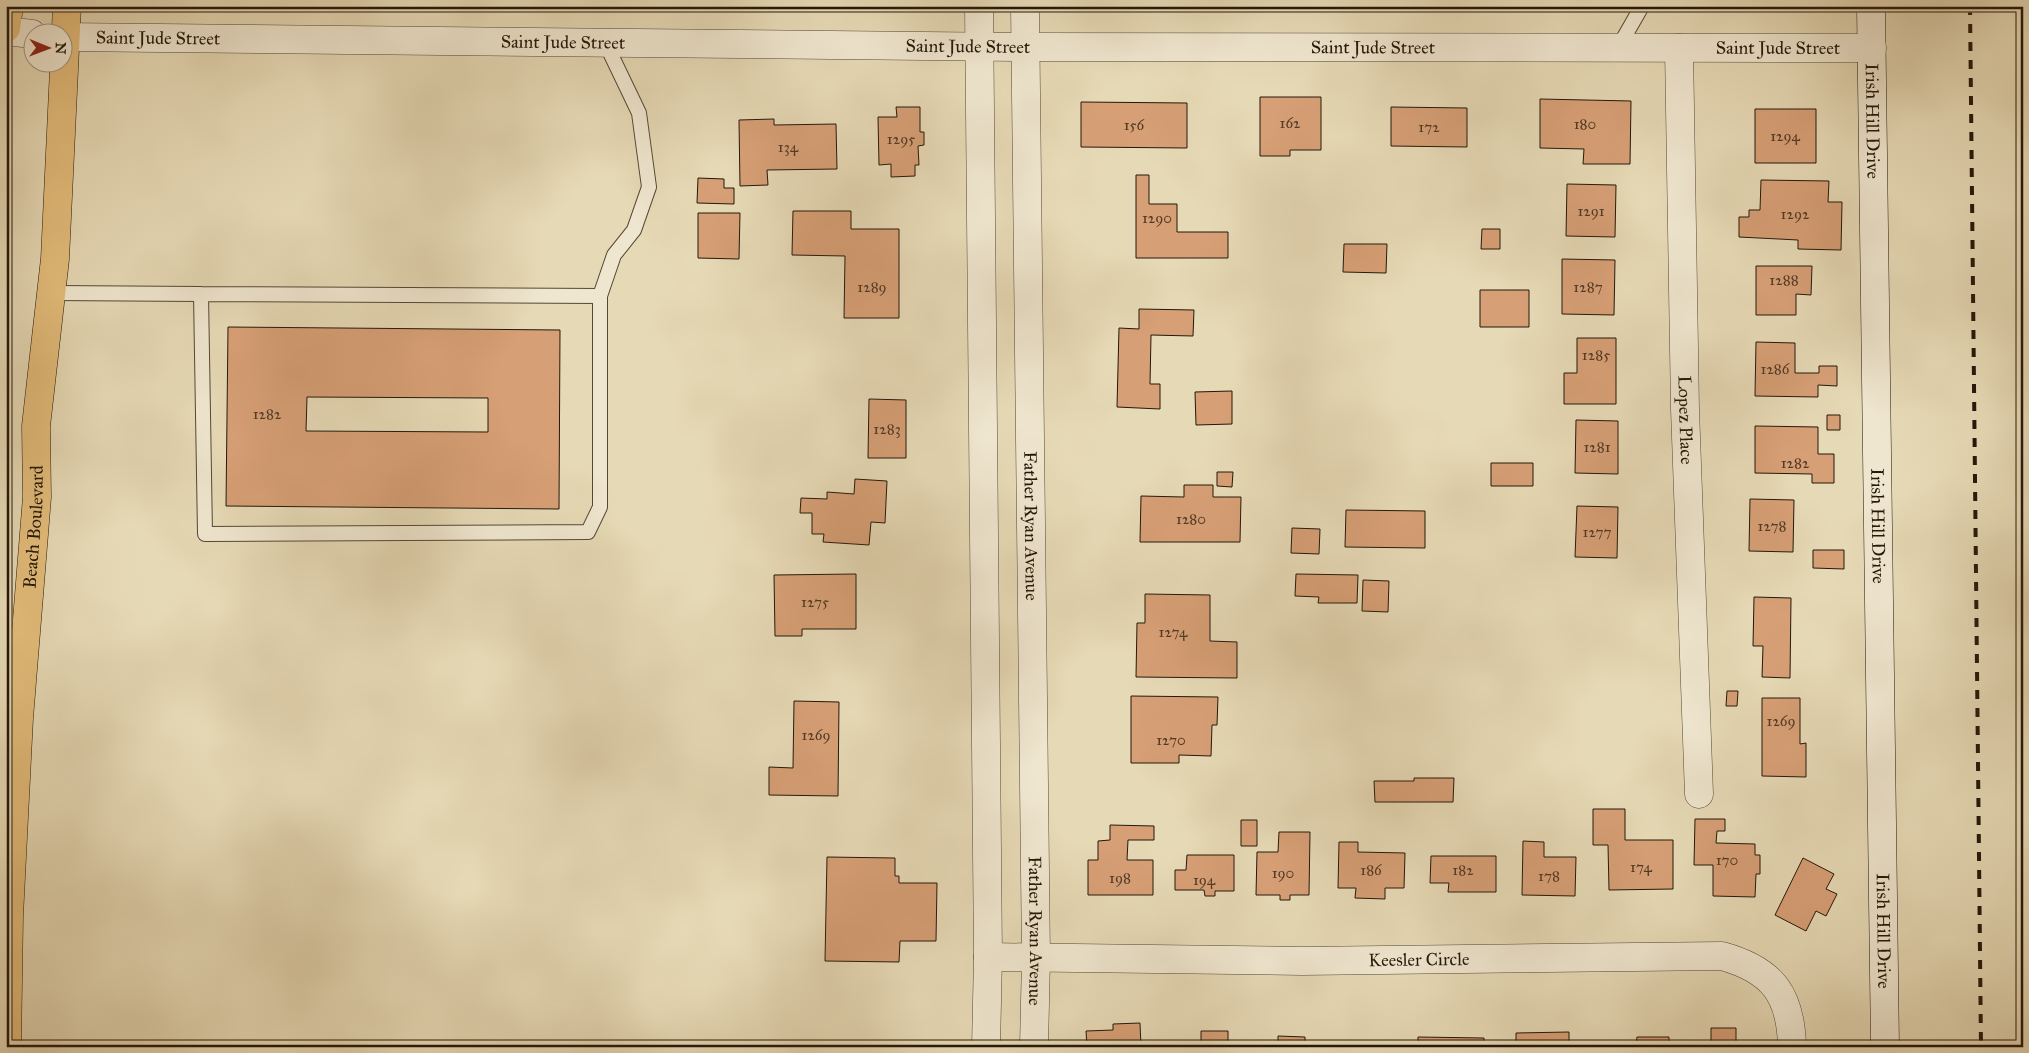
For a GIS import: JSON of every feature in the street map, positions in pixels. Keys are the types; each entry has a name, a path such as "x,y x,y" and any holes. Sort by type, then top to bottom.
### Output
{"main road":[{"path":"6,29 9,6"},
{"name":"Beach Boulevard","path":"65,22 67,6"},
{"name":"Beach Boulevard","path":"7,1047 12,717 37,497 36,426 52,293 62,72"}],"street":[{"path":"979,6 988,958 986,1047"},
{"name":"Father Ryan Avenue","path":"1025,6 1036,958 1034,1047"},
{"name":"Irish Hill Drive","path":"1871,6 1885,1047"},
{"path":"6,29 22,32"},
{"name":"Saint Jude Street","path":"72,37 1025,47 1872,48"},
{"name":"Lopez Place","path":"1679,48 1683,349 1699,794"},
{"name":"Keesler Circle","path":"988,958 1311,961 1722,956 1746,962 1768,976 1783,998 1792,1032 1792,1047"}],"lane":[{"path":"1618,48 1642,6"},
{"path":"201,294 205,534 588,532 600,508 600,296 614,255 634,230 649,187 639,113 604,42"},
{"path":"52,293 600,296"}],"building":[{"path":"1260,97 1321,97 1321,150 1290,150 1290,156 1260,156"},
{"path":"1540,99 1631,101 1630,164 1583,164 1584,149 1540,148"},
{"path":"1081,102 1187,103 1187,148 1081,147"},
{"path":"896,107 920,107 920,132 924,132 924,145 918,146 919,165 915,165 915,176 891,177 891,164 879,165 878,117 897,117"},
{"path":"1391,107 1467,108 1467,147 1391,146"},
{"path":"1755,109 1816,109 1816,163 1755,163"},
{"path":"774,119 774,125 836,124 837,169 767,170 768,185 740,186 739,120"},
{"path":"1136,175 1149,175 1149,204 1177,204 1177,232 1228,232 1228,258 1136,258"},
{"path":"698,178 724,179 724,188 734,188 734,204 697,203"},
{"path":"1761,180 1829,181 1828,202 1842,202 1841,250 1798,249 1798,240 1739,237 1739,217 1749,217 1749,210 1760,210"},
{"path":"1567,184 1616,185 1615,237 1566,236"},
{"path":"793,211 851,211 851,229 899,229 899,318 844,318 845,256 792,255"},
{"path":"698,213 740,213 739,259 698,258"},
{"path":"1482,229 1500,229 1500,249 1481,249"},
{"path":"1344,244 1387,244 1386,273 1343,272"},
{"path":"1562,259 1615,260 1614,315 1562,314"},
{"path":"1756,266 1812,266 1811,295 1796,294 1796,315 1756,315"},
{"path":"1480,290 1529,290 1529,327 1480,327"},
{"path":"1139,309 1194,310 1193,336 1151,335 1150,384 1160,384 1160,409 1117,407 1119,328 1139,329"},
{"path":"228,327 560,330 559,509 226,506","holes":["307,397 488,398 488,432 306,431"]},
{"path":"1577,338 1616,338 1616,404 1564,404 1564,373 1577,373"},
{"path":"1756,342 1795,343 1795,373 1819,373 1819,366 1837,366 1837,386 1818,385 1818,397 1755,396"},
{"path":"1232,391 1232,424 1196,425 1195,392"},
{"path":"869,399 906,400 906,458 868,458"},
{"path":"1827,415 1840,415 1840,430 1827,430"},
{"path":"1576,420 1618,421 1618,474 1575,473"},
{"path":"1755,426 1818,427 1818,454 1834,454 1834,483 1812,483 1812,474 1755,473"},
{"path":"1491,463 1533,463 1533,486 1491,486"},
{"path":"1217,472 1233,472 1232,487 1217,486"},
{"path":"855,479 887,481 885,523 871,522 869,545 823,542 824,534 812,534 812,513 800,513 801,498 827,499 827,492 854,494"},
{"path":"1184,485 1213,485 1213,497 1241,497 1240,542 1140,542 1141,496 1184,497"},
{"path":"1750,499 1794,500 1793,552 1749,551"},
{"path":"1577,506 1618,507 1617,558 1575,557"},
{"path":"1346,510 1425,511 1425,548 1345,547"},
{"path":"1292,528 1320,529 1319,554 1291,553"},
{"path":"1813,550 1844,550 1844,569 1813,568"},
{"path":"856,574 856,629 802,629 802,636 775,636 774,575"},
{"path":"1296,574 1358,575 1357,603 1318,603 1319,597 1295,596"},
{"path":"1363,580 1389,581 1388,612 1362,611"},
{"path":"1145,594 1210,595 1210,641 1237,642 1237,678 1136,677 1137,623 1145,623"},
{"path":"1754,597 1791,598 1790,678 1762,677 1763,646 1753,646"},
{"path":"1727,691 1738,691 1737,706 1726,706"},
{"path":"1131,696 1218,697 1217,725 1212,725 1211,756 1179,755 1179,763 1131,763"},
{"path":"1762,698 1800,698 1800,744 1806,743 1806,777 1762,776"},
{"path":"794,701 839,702 838,796 769,795 769,767 793,768"},
{"path":"1414,778 1454,778 1453,802 1375,802 1374,781 1414,781"},
{"path":"1593,809 1625,809 1625,840 1673,840 1673,889 1609,890 1608,845 1593,845"},
{"path":"1695,819 1725,819 1725,831 1717,831 1716,843 1755,844 1755,855 1760,855 1760,874 1756,874 1755,897 1713,896 1713,865 1694,865"},
{"path":"1241,820 1257,820 1257,846 1241,846"},
{"path":"1110,825 1154,826 1154,840 1128,840 1127,860 1153,860 1153,895 1088,895 1088,860 1098,860 1098,841 1110,840"},
{"path":"1279,832 1310,832 1309,895 1290,895 1290,900 1280,900 1280,895 1256,895 1257,852 1278,852"},
{"path":"1523,841 1544,842 1544,857 1576,857 1575,896 1522,895"},
{"path":"1339,842 1358,842 1358,852 1405,853 1404,888 1385,888 1385,899 1355,898 1356,888 1338,888"},
{"path":"1187,855 1234,855 1234,891 1215,891 1215,896 1205,896 1204,890 1175,890 1175,870 1186,870"},
{"path":"1431,856 1496,856 1496,892 1448,892 1449,883 1430,883"},
{"path":"827,857 895,858 895,876 899,876 899,883 937,883 936,941 900,941 899,962 825,961"},
{"path":"1803,858 1834,874 1826,889 1837,894 1826,916 1816,911 1806,931 1775,915"},
{"path":"1140,1023 1141,1047 1087,1047 1086,1031 1113,1030 1113,1024"},
{"path":"1711,1028 1736,1028 1736,1047 1711,1047"},
{"path":"1201,1031 1228,1031 1228,1047 1177,1047 1177,1044 1201,1044"},
{"path":"1569,1032 1569,1047 1516,1047 1516,1033"},
{"path":"1278,1036 1305,1037 1305,1046 1320,1047 1278,1047"},
{"path":"1418,1037 1484,1038 1484,1047 1418,1047"},
{"path":"1637,1037 1669,1037 1669,1047 1627,1047 1627,1045 1636,1045"},
{"path":"1343,1043 1411,1044 1411,1047 1343,1047"}],"railway":[{"path":"1970,6 1981,1047"}]}
